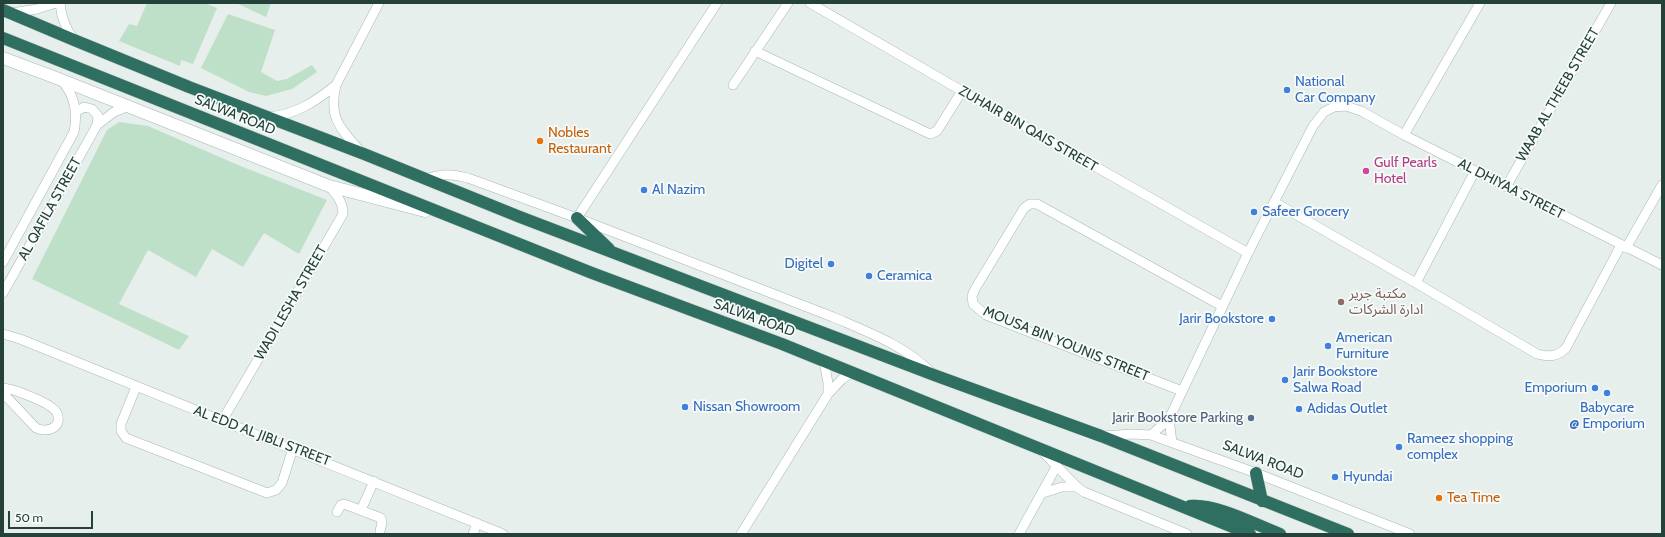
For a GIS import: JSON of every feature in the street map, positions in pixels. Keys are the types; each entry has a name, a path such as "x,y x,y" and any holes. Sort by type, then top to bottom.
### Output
{"highway":[{"name":"SALWA ROAD","path":"7,11 74,40 266,117 364,154 613,253 934,375 1101,436 1348,534"},
{"name":"SALWA ROAD","path":"3,38 648,295 774,341 852,372 1250,534"},
{"path":"577,218 613,253"},
{"path":"1256,473 1262,501"},
{"path":"1183,507 1194,506 1213,508 1280,534"}],"main road":[{"name":"SALWA ROAD","path":"3,58 129,106 329,186 457,219"}],"street":[{"name":"SALWA ROAD","path":"7,11 37,9 56,3"},
{"path":"60,3 67,30 74,40"},
{"path":"364,154 342,130 333,107 336,85 379,3"},
{"path":"577,218 717,3"},
{"path":"733,85 788,3"},
{"path":"1404,135 1480,3"},
{"name":"WAAB AL THEEB STREET","path":"1506,187 1611,3"},
{"name":"ZUHAIR BIN QAIS STREET","path":"814,4 962,91 1248,253"},
{"path":"755,51 930,134 937,131 962,91"},
{"name":"AL QAFILA STREET","path":"3,262 74,132 76,112 70,93 59,79"},
{"path":"266,117 283,115 300,110 323,96 336,85"},
{"name":"AL QAFILA STREET","path":"3,293 97,125 114,112 129,106"},
{"name":"AL DHIYAA STREET","path":"1151,435 1169,419 1248,253 1313,126 1324,112 1334,107 1346,106 1361,111 1474,171 1662,265"},
{"path":"76,112 84,107 92,109 98,116 97,125"},
{"path":"1416,282 1474,171"},
{"name":"SALWA ROAD","path":"426,179 438,174 455,175 468,178 577,218 861,329 911,355 934,375"},
{"path":"1274,202 1416,282 1537,354 1554,356 1566,348 1624,247 1662,185"},
{"name":"WADI LESHA STREET","path":"222,421 343,214 343,206 340,200 329,186"},
{"name":"MOUSA BIN YOUNIS STREET","path":"1182,391 986,315 973,304 972,296 975,289 1024,208 1030,204 1037,204 1222,306"},
{"name":"AL EDD AL JIBLI STREET","path":"3,329 20,339"},
{"name":"AL EDD AL JIBLI STREET","path":"3,334 20,339 136,387 293,448 503,534"},
{"path":"824,361 828,383 828,394"},
{"path":"741,534 828,394 834,386 852,372"},
{"path":"136,387 121,424 120,431 126,438 133,441 267,493 276,490 282,483 293,448"},
{"path":"3,388 35,399 52,408 57,413 58,420 55,426 50,431 43,431 36,428 3,392"},
{"path":"1169,419 1172,442"},
{"name":"SALWA ROAD","path":"1101,436 1132,434 1151,435 1256,473 1410,534"},
{"name":"SALWA ROAD","path":"1040,448 1056,467 1077,487 1094,497 1187,534"},
{"path":"1019,534 1056,467"},
{"path":"361,510 374,481"},
{"path":"1043,493 1062,487 1077,487"},
{"path":"337,512 341,505 344,504 381,518 382,523 380,531"},
{"path":"473,534 477,523"}],"green space":[{"path":"147,3 205,3 217,8 193,64 181,60 180,66 119,41 129,24 137,26"},
{"path":"236,3 271,3 266,17"},
{"path":"228,14 275,30 261,72 277,81 287,79 312,65 317,72 292,89 266,96 249,92 201,68"},
{"path":"119,122 148,126 238,165 327,200 299,254 264,233 243,267 212,249 196,277 148,250 119,304 189,336 179,350 32,279 107,130"}],"place":[{"name":"National Car Company","path":"1287,90"},
{"name":"Nobles Restaurant","path":"540,141"},
{"name":"Gulf Pearls Hotel","path":"1366,171"},
{"name":"Al Nazim","path":"644,190"},
{"name":"Safeer Grocery","path":"1254,212"},
{"name":"Digitel","path":"831,264"},
{"name":"Ceramica","path":"869,276"},
{"name":"مكتبة جرير ادارة الشركات","path":"1341,302"},
{"name":"Jarir Bookstore","path":"1272,319"},
{"name":"American Furniture","path":"1328,346"},
{"name":"Jarir Bookstore Salwa Road","path":"1285,380"},
{"name":"Emporium","path":"1595,388"},
{"name":"Babycare @ Emporium","path":"1607,393"},
{"name":"Nissan Showroom","path":"685,407"},
{"name":"Adidas Outlet","path":"1299,409"},
{"name":"Jarir Bookstore Parking","path":"1251,418"},
{"name":"Rameez shopping complex","path":"1399,447"},
{"name":"Hyundai","path":"1335,477"},
{"name":"Tea Time","path":"1439,498"}]}
